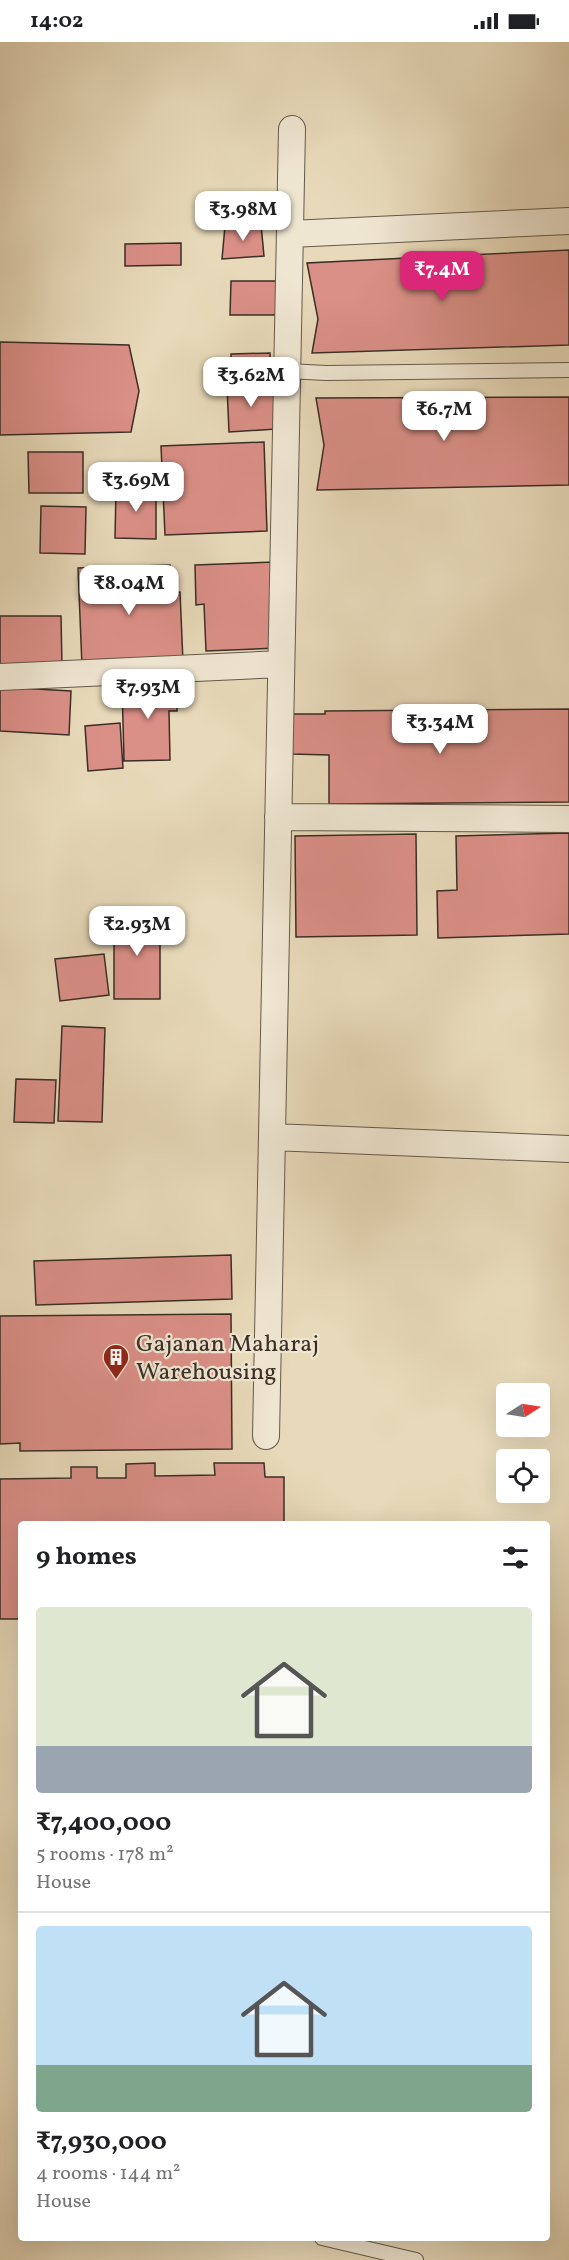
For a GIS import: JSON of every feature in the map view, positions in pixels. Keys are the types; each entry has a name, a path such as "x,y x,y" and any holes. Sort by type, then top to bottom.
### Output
{"street":[{"path":"266,1436 292,129"},
{"path":"290,234 569,221"},
{"path":"0,677 281,664"},
{"path":"278,817 569,819"},
{"path":"272,1137 569,1149"}],"lane":[{"path":"287,371 326,373 569,370"},
{"path":"335,2241 416,2260"}],"building":[{"path":"261,224 264,256 222,259 225,226"},
{"path":"181,243 181,265 125,266 125,244"},
{"path":"569,250 569,345 312,353 318,319 307,263"},
{"path":"231,281 280,281 280,315 230,315"},
{"path":"0,342 129,345 139,391 131,432 0,435"},
{"path":"270,353 271,383 232,384 231,354"},
{"path":"273,384 276,429 229,432 227,387"},
{"path":"569,397 569,485 317,490 324,445 316,398"},
{"path":"264,442 267,531 165,535 161,446"},
{"path":"28,452 83,452 83,493 29,493"},
{"path":"136,484 156,484 156,539 115,538 116,490 136,490"},
{"path":"41,506 86,507 85,554 40,553"},
{"path":"274,562 278,648 206,651 204,604 196,605 195,565"},
{"path":"170,565 171,593 180,592 183,662 82,666 78,568"},
{"path":"0,616 61,616 62,667 0,668"},
{"path":"177,683 177,711 169,711 170,760 124,761 122,684"},
{"path":"0,687 71,691 69,735 0,731"},
{"path":"569,709 569,802 329,804 329,755 292,754 291,714 325,714 325,711"},
{"path":"120,723 123,768 88,771 85,726"},
{"path":"569,833 569,934 438,938 437,891 457,890 456,836"},
{"path":"416,834 417,935 296,937 295,836"},
{"path":"114,916 160,916 160,999 114,999"},
{"path":"104,954 109,995 60,1001 55,959"},
{"path":"62,1026 105,1028 102,1122 58,1121"},
{"path":"16,1079 56,1080 54,1123 14,1122"},
{"path":"231,1255 232,1299 36,1305 34,1261"},
{"name":"Gajanan Maharaj Warehousing","path":"231,1314 232,1449 20,1451 20,1443 0,1444 0,1316"},
{"path":"155,1463 155,1476 215,1475 214,1463 264,1463 265,1477 284,1477 284,1521 18,1521 18,1619 0,1619 0,1479 71,1478 71,1467 97,1467 97,1478 126,1478 126,1464"}],"place":[{"name":"Gajanan Maharaj Warehousing","path":"116,1380"}]}
